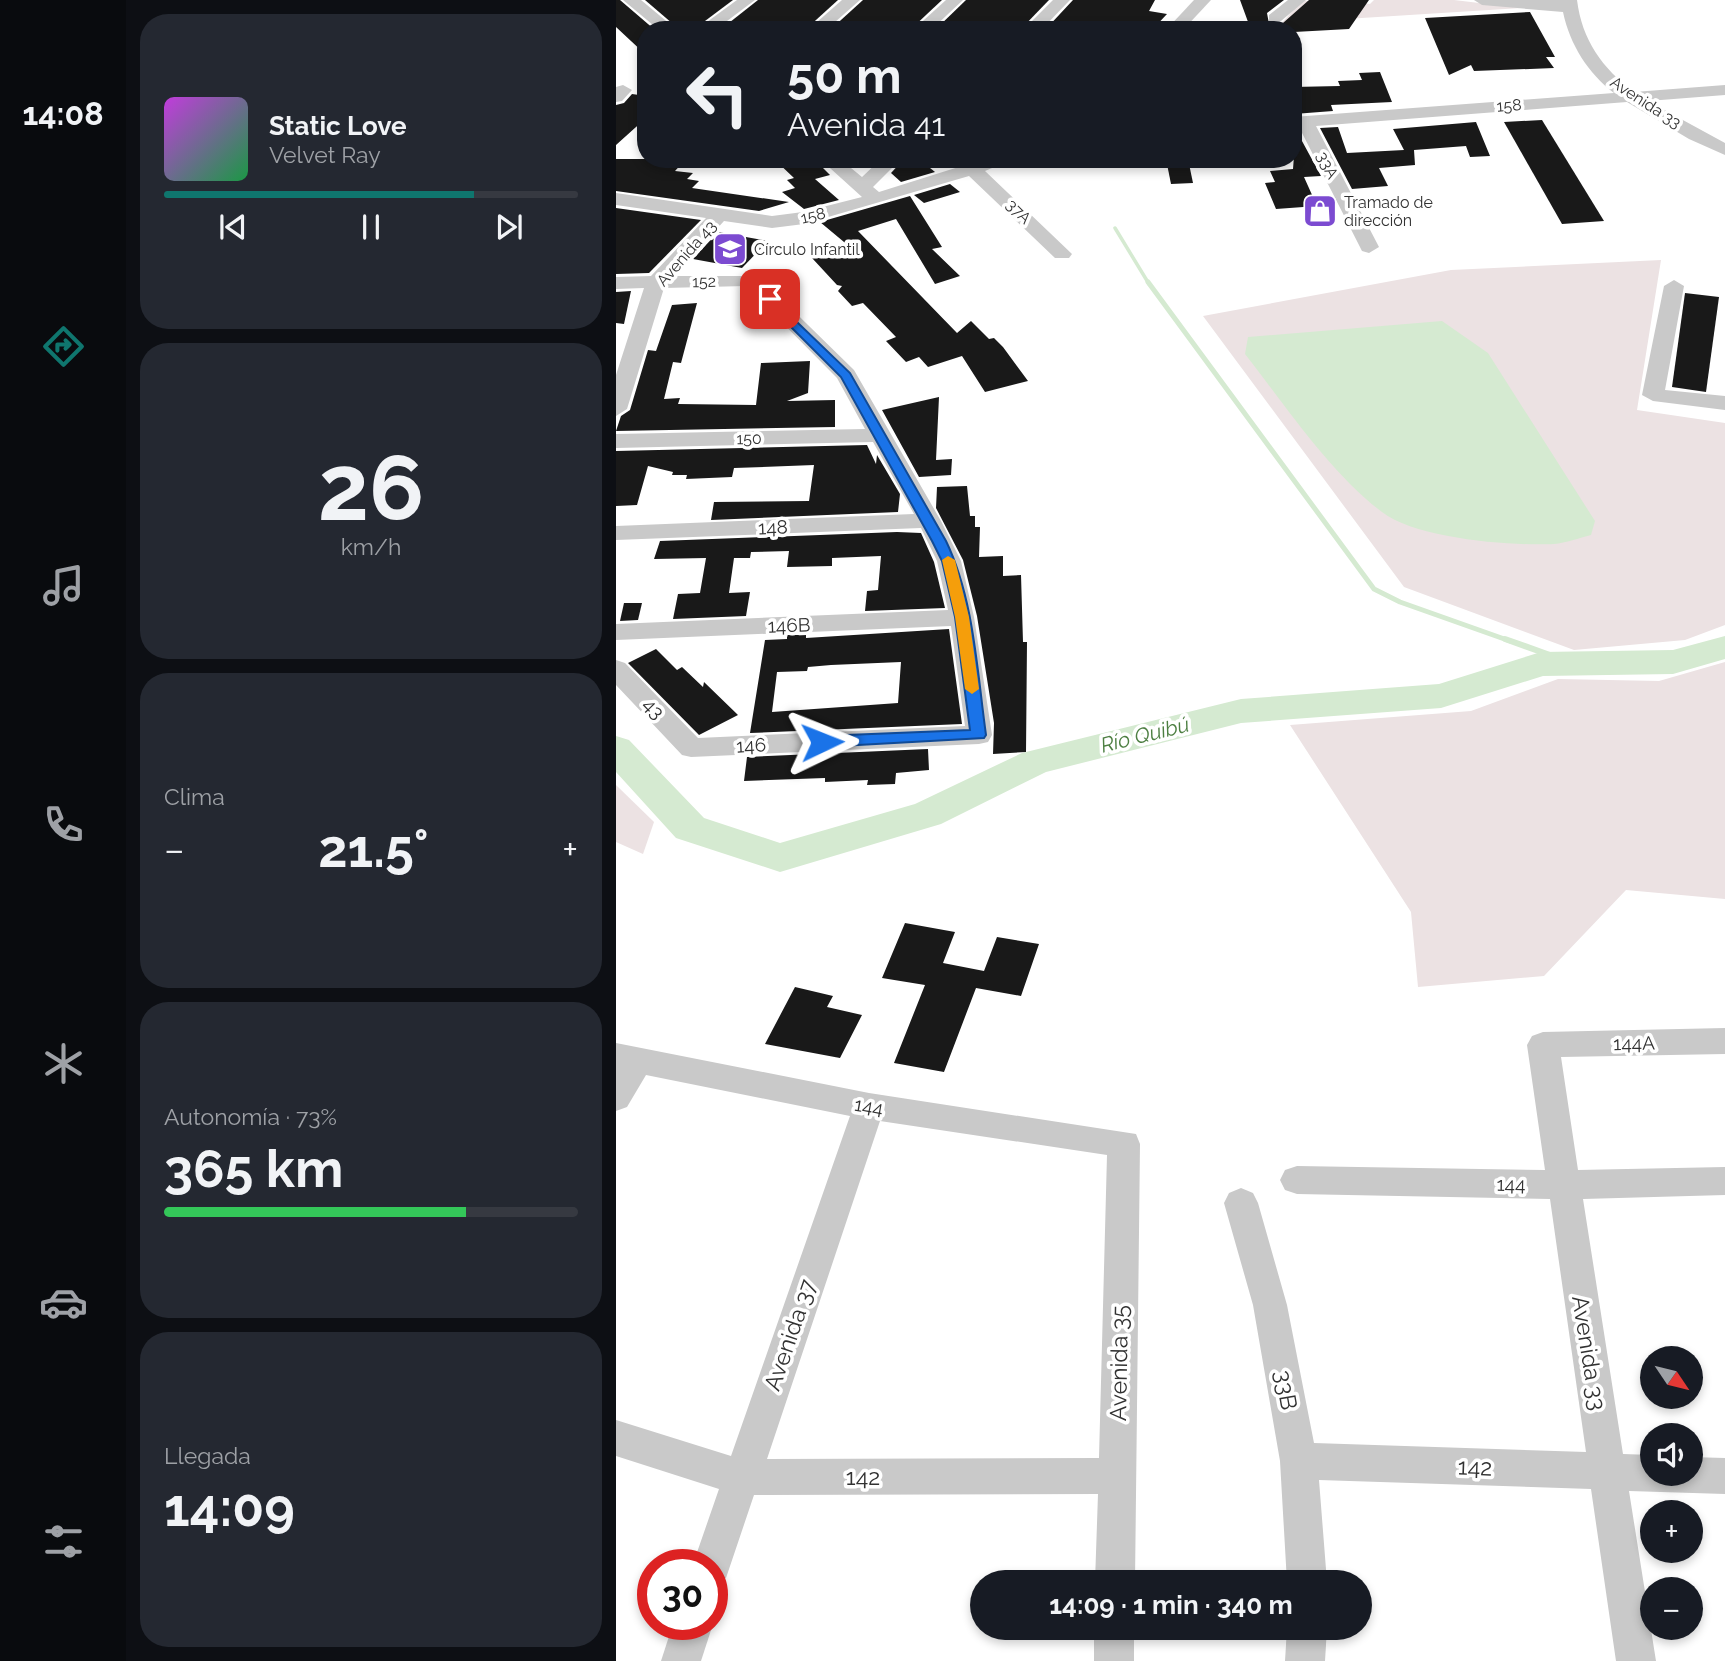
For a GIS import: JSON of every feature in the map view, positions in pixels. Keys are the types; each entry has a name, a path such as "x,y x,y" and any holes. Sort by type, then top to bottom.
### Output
{"street":[{"path":"718,21 747,0"},
{"path":"827,21 852,0"},
{"path":"931,21 955,0"},
{"path":"1040,21 1062,0"},
{"path":"1183,21 1203,0"},
{"path":"1275,18 1298,0"},
{"path":"1482,0 1570,4"},
{"path":"638,2 659,21"},
{"name":"Avenida 33","path":"1570,4 1577,37 1601,73 1631,96 1725,150"},
{"name":"158","path":"1302,122 1725,90"},
{"name":"33A","path":"1302,127 1369,247"},
{"path":"840,168 869,193 886,168"},
{"name":"158","path":"616,199 772,222 804,218 869,193 976,168"},
{"name":"37A","path":"973,169 1062,254"},
{"name":"Avenida 43","path":"616,409 656,283 718,216"},
{"name":"152","path":"616,283 751,280 846,375 881,435"},
{"path":"1674,286 1653,395 1725,404"},
{"path":"881,435 949,561 962,617"},
{"name":"150","path":"616,441 881,435"},
{"name":"148","path":"616,533 929,521"},
{"name":"146B","path":"616,632 962,617"},
{"name":"146","path":"691,748 979,735 962,617"},
{"name":"43","path":"616,669 691,748"},
{"name":"144A","path":"1543,1045 1725,1041"},
{"name":"Avenida 33","path":"1543,1045 1636,1661"},
{"path":"616,1098 627,1059"},
{"name":"144","path":"627,1059 869,1106 1124,1144"},
{"name":"Avenida 37","path":"717,1549 869,1106"},
{"name":"Avenida 35","path":"1115,1570 1124,1144"},
{"name":"144","path":"1297,1180 1564,1185 1725,1181"},
{"name":"33B","path":"1241,1203 1270,1305 1298,1461 1306,1570"},
{"name":"142","path":"616,1438 740,1478 1117,1476"},
{"name":"142","path":"1298,1461 1640,1473"},
{"name":"142","path":"1703,1475 1725,1476"},
{"path":"681,1661 688,1640"},
{"path":"1114,1640 1114,1661"},
{"path":"1305,1661 1306,1640"}],"shaded area":[{"path":"1302,0 1333,5 1337,0 1370,4 1374,0 1454,0 1521,8 1302,22 1284,21"},
{"path":"1661,260 1637,410 1725,423 1725,625 1685,640 1574,650 1404,587 1203,316 1451,270"},
{"path":"1442,321 1488,353 1595,521 1591,535 1554,544 1514,544 1440,535 1398,521 1382,512 1344,478 1309,438 1245,354 1248,337"},
{"path":"1725,662 1725,899 1626,890 1544,976 1418,987 1411,912 1290,725 1471,711 1558,679 1659,681"},
{"path":"616,785 654,822 643,854 616,842"}],"building":[{"path":"616,0 620,0 644,21 637,21 637,47 616,27"},
{"path":"645,0 733,0 705,21 670,21"},
{"path":"758,0 838,0 815,21 731,21"},
{"path":"863,0 942,0 920,21 840,21"},
{"path":"966,0 1049,0 1029,21 944,21"},
{"path":"1073,0 1155,0 1149,11 1167,14 1160,21 1053,21"},
{"path":"1240,0 1284,0 1267,13 1268,21 1248,21"},
{"path":"1309,0 1369,0 1349,29 1302,32 1302,21 1285,21"},
{"path":"1530,12 1555,57 1546,57 1554,68 1474,71 1471,65 1449,75 1425,18"},
{"path":"1380,72 1392,102 1331,105 1333,111 1302,113 1302,87 1340,86 1338,81 1362,80 1359,73"},
{"path":"632,94 637,95 637,126 616,145 616,105 624,103"},
{"path":"1542,120 1604,221 1562,224 1504,122"},
{"path":"1476,122 1490,156 1470,157 1466,146 1414,150 1415,165 1379,168 1388,186 1352,189 1320,128 1338,127 1347,153 1404,150 1393,129"},
{"path":"1302,141 1321,176 1304,177 1317,206 1276,209 1265,183 1275,182 1270,171 1302,168"},
{"path":"616,159 637,159 637,168 678,168 675,171 693,173 687,179 699,181 692,188 789,202 759,211 616,191"},
{"path":"783,168 823,168 830,175 815,179 839,200 804,209 782,192 795,188 787,180 794,178"},
{"path":"896,168 930,168 935,172 901,182 891,173"},
{"path":"1168,168 1190,168 1193,183 1171,184"},
{"path":"950,184 960,192 924,203 914,195"},
{"path":"910,196 942,247 932,249 960,276 935,284 896,219 858,231 957,333 971,321 989,339 994,338 1003,347 1028,381 985,392 962,356 928,367 919,357 906,362 886,341 896,337 863,303 852,306 838,291 842,286 837,285 812,258 850,247 820,222"},
{"path":"616,208 701,220 649,273 616,274"},
{"path":"718,232 768,241 742,268 693,259"},
{"path":"631,291 624,324 616,323 616,292"},
{"path":"1685,293 1719,297 1706,392 1672,387"},
{"path":"697,303 681,363 673,362 664,399 680,398 678,404 756,405 761,363 810,361 808,393 787,401 835,400 835,427 616,431 621,416 630,410 648,350 656,351 672,305"},
{"path":"939,397 936,460 952,459 951,475 919,477 882,410"},
{"path":"867,445 876,464 877,455 900,494 898,512 711,520 714,502 809,501 814,465 734,468 732,477 686,479 687,475 672,475 673,472 648,466 637,505 616,506 616,451"},
{"path":"967,486 970,516 975,516 975,527 980,527 979,557 1003,556 1003,576 1021,575 1023,642 1027,642 1026,752 993,754 994,723 977,616 963,560 936,508 937,487"},
{"path":"921,533 934,562 945,608 865,611 867,591 878,590 881,556 832,558 832,566 787,567 789,551 751,552 750,558 734,558 729,593 750,592 746,616 673,619 678,594 700,593 706,558 654,559 660,541"},
{"path":"624,603 642,603 638,620 620,621"},
{"path":"949,629 962,724 750,733 765,640 787,639 787,635 806,635 806,638","holes":["901,662 898,703 772,712 777,672 807,671 808,667 831,665"]},
{"path":"656,649 677,670 682,667 703,687 704,682 738,715 699,735 628,663"},
{"path":"928,749 929,770 896,773 895,784 867,785 868,780 825,782 825,778 744,781 747,757"},
{"path":"905,923 955,932 943,963 984,971 997,937 1039,944 1021,996 976,988 944,1072 894,1063 925,985 882,978"},
{"path":"795,987 833,996 827,1007 862,1015 840,1058 765,1044"}],"waterway":[{"path":"1115,228 1149,284"},
{"path":"1148,282 1374,589 1400,602 1510,641"},
{"path":"1505,639 1572,663"},
{"name":"Río Quibú","path":"616,749 690,828 780,858 928,814 1035,762 1241,711 1441,696 1541,664 1673,662 1725,647"}],"slow traffic":[{"path":"948,560 962,617 972,689"}],"place":[{"name":"Tramado de dirección","path":"1320,211"},
{"name":"Círculo Infantil","path":"730,249"}],"route":[{"path":"770,299 846,375 949,561 962,617 979,735 822,742"}]}
